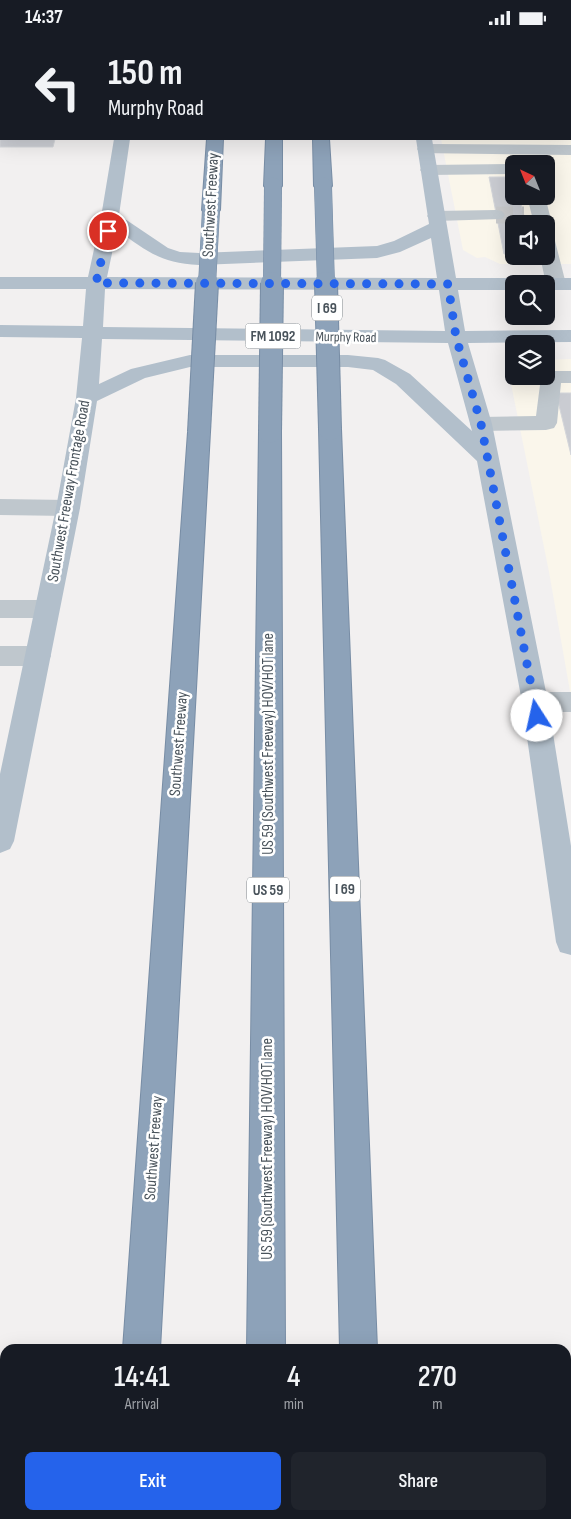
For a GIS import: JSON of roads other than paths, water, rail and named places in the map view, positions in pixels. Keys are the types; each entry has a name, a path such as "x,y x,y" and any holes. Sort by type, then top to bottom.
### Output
{"highway":[{"name":"Southwest Freeway","path":"141,1344 199,432 215,140"},
{"name":"US 59 (Southwest Freeway) HOV/HOT lane","path":"266,1344 270,432 274,140"},
{"name":"I 69","path":"321,140 359,1344"}],"main road":[{"name":"Southwest Freeway Frontage Road","path":"0,841 68,508 87,398 90,334 96,283 110,217 122,140"},
{"path":"425,144 456,337 481,424 535,702 571,942"},
{"path":"110,217 161,252 178,258 200,259 377,253 389,251 406,243 437,221"},
{"path":"0,283 505,284"},
{"name":"Murphy Road","path":"0,331 90,334 571,336"},
{"path":"87,398 138,373 190,361 348,361 378,364 403,379 486,457"}],"lane":[{"path":"425,144 561,146"},
{"path":"429,170 505,169"},
{"path":"437,221 496,215"},
{"path":"553,265 558,284"},
{"path":"481,424 546,423 551,377 571,377"},
{"path":"0,507 68,508"},
{"path":"0,609 47,609"},
{"path":"0,656 38,656"},
{"path":"535,702 571,702"}],"tunnel":[{"path":"496,215 505,215"}]}
